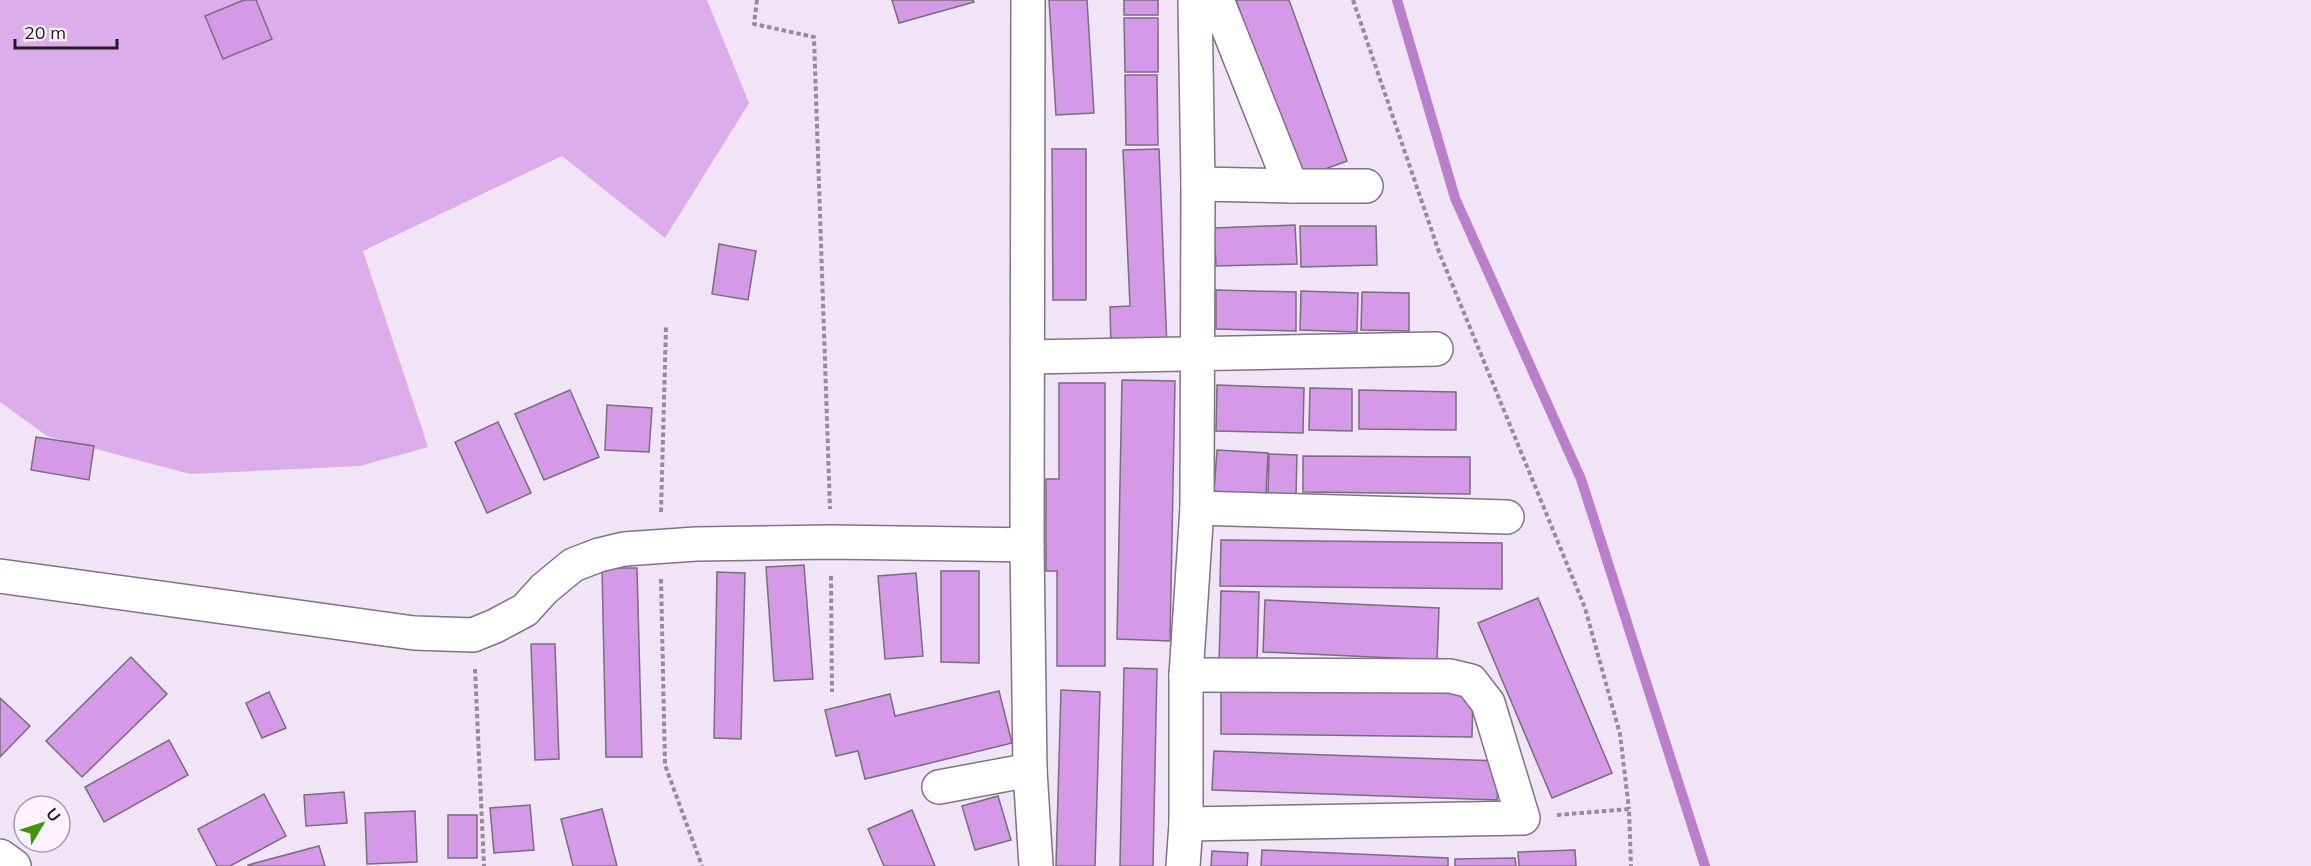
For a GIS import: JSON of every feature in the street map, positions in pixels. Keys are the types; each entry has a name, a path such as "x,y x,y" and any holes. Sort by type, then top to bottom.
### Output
{"street":[{"path":"1029,0 1027,545 1030,770 1036,866"},
{"path":"1183,866 1186,824 1186,675 1197,508 1198,184 1195,0"},
{"path":"1217,0 1291,186"},
{"path":"1198,184 1366,186"},
{"path":"1029,357 1436,349"},
{"path":"1197,508 1507,517"},
{"path":"0,576 414,633 473,634 495,626 525,609 544,589 573,565 624,549 696,544 831,542 1027,545"},
{"path":"1186,675 1459,676 1471,681 1488,703 1523,818 1186,824"},
{"path":"939,787 1030,770"},
{"path":"0,856 14,866"}],"path":[{"path":"757,0 754,24 814,37 831,542 832,692"},
{"path":"1353,0 1439,252 1585,608 1620,734 1629,809 1631,866"},
{"path":"666,327 660,547 665,765 702,866"},
{"path":"473,634 484,866"},
{"path":"1523,818 1629,809"}],"shaded area":[{"path":"0,0 707,0 749,103 665,238 562,156 363,251 428,447 360,466 190,474 47,436 0,402"}],"building":[{"path":"244,0 256,0 272,39 223,59 205,16"},
{"path":"892,0 973,0 974,2 899,23"},
{"path":"1049,0 1087,0 1094,113 1056,115"},
{"path":"1124,0 1158,0 1158,15 1124,15"},
{"path":"1236,0 1289,0 1347,161 1300,178"},
{"path":"1124,18 1158,18 1158,72 1125,72"},
{"path":"1125,75 1157,75 1158,145 1126,145"},
{"path":"1052,149 1086,149 1086,300 1053,300"},
{"path":"1159,149 1167,347 1111,348 1110,307 1130,306 1123,150"},
{"path":"1295,225 1297,264 1216,266 1214,228"},
{"path":"1300,226 1376,226 1377,265 1301,267"},
{"path":"719,244 756,251 748,300 712,294"},
{"path":"1216,290 1296,292 1296,331 1216,329"},
{"path":"1301,291 1358,293 1357,332 1300,330"},
{"path":"1362,292 1409,293 1409,331 1361,330"},
{"path":"1122,380 1175,381 1170,641 1117,639"},
{"path":"1059,383 1105,383 1105,666 1057,666 1057,571 1046,571 1046,479 1059,479"},
{"path":"1217,385 1304,388 1303,433 1216,431"},
{"path":"1310,388 1352,389 1352,431 1309,430"},
{"path":"570,390 599,457 544,480 515,414"},
{"path":"1359,390 1456,392 1456,430 1359,429"},
{"path":"607,405 652,408 649,452 605,450"},
{"path":"498,422 531,493 487,513 455,442"},
{"path":"36,437 94,446 89,480 31,470"},
{"path":"1217,450 1268,453 1266,494 1214,492"},
{"path":"1269,454 1297,455 1296,495 1268,494"},
{"path":"1303,456 1470,457 1470,494 1303,492"},
{"path":"1221,540 1502,543 1502,589 1220,586"},
{"path":"804,565 813,679 774,681 766,567"},
{"path":"602,568 637,568 642,757 606,757"},
{"path":"941,571 979,571 979,663 941,662"},
{"path":"717,572 745,573 741,739 714,738"},
{"path":"916,573 923,656 885,659 878,576"},
{"path":"1221,591 1259,592 1257,665 1219,664"},
{"path":"1538,598 1612,773 1552,798 1478,623"},
{"path":"1265,600 1439,608 1437,660 1263,652"},
{"path":"531,644 555,644 559,759 535,760"},
{"path":"131,657 167,694 82,777 46,741"},
{"path":"1124,668 1157,669 1153,866 1120,866"},
{"path":"1221,686 1473,690 1472,737 1221,734"},
{"path":"1061,690 1100,692 1095,866 1056,866"},
{"path":"999,691 1012,743 865,779 858,751 836,756 825,710 890,694 895,716"},
{"path":"269,692 286,728 262,738 246,703"},
{"path":"0,698 30,726 0,757"},
{"path":"169,740 188,775 104,822 85,787"},
{"path":"1214,751 1499,761 1497,800 1212,790"},
{"path":"344,792 347,823 306,826 304,795"},
{"path":"264,794 286,836 230,866 217,866 198,829"},
{"path":"998,796 1011,840 975,850 962,806"},
{"path":"530,805 534,850 494,853 490,808"},
{"path":"602,809 617,866 573,866 561,819"},
{"path":"912,810 935,866 884,866 868,829"},
{"path":"415,811 417,862 367,864 365,813"},
{"path":"448,815 477,815 477,858 448,858"},
{"path":"319,846 325,866 248,866 248,865"},
{"path":"1262,850 1448,858 1448,866 1261,866"},
{"path":"1575,850 1576,866 1519,866 1518,852"},
{"path":"1212,851 1248,853 1247,866 1211,866"},
{"path":"1515,858 1516,866 1455,866 1455,859"}],"waterway":[{"path":"1397,0 1455,198 1581,479 1705,866"}]}
